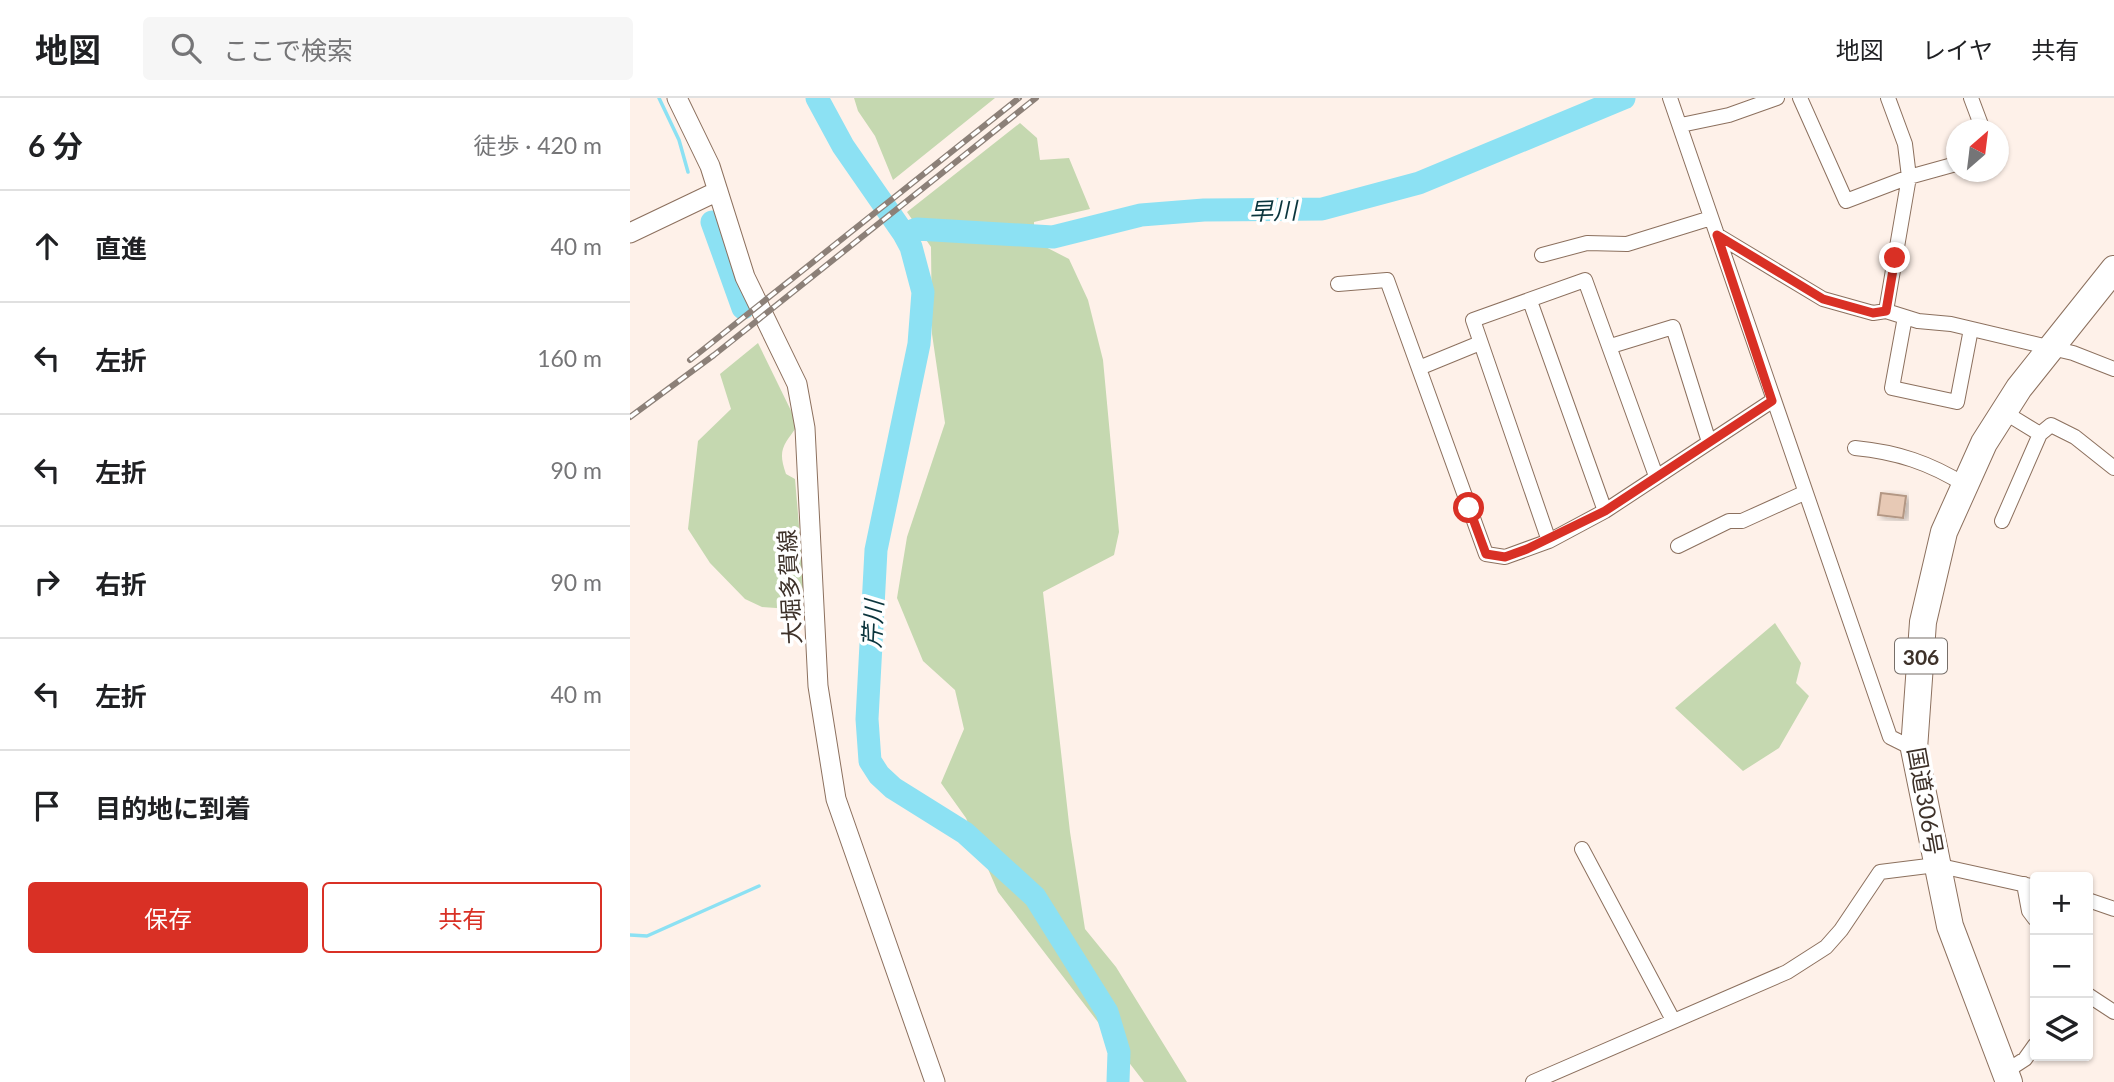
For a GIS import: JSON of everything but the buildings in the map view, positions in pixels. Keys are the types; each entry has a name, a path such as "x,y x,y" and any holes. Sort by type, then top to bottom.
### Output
{"highway":[{"name":"国道306号","path":"2007,1077 1950,926 1914,749 1923,622 1944,532 1984,443 2051,348 2114,269"}],"main road":[{"name":"大堀多賀線","path":"677,98 710,166 745,277 797,384 805,428 818,686 836,799 935,1082"},
{"path":"630,233 718,191"}],"street":[{"path":"1670,98 1804,494 1890,737 1914,749"},
{"path":"1681,125 1729,116 1777,98"},
{"path":"1800,98 1846,201 1909,177 1946,167"},
{"path":"1886,311 1909,177 1905,144 1888,98"},
{"path":"1971,98 1979,119"},
{"path":"1542,255 1587,243 1626,244 1711,218"},
{"path":"1717,235 1823,299 1873,313 1886,311 2073,353 2114,369"},
{"path":"1338,284 1387,280 1486,554 1505,557 1549,541 1605,511 1772,401"},
{"path":"1549,541 1473,320 1585,280 1656,476"},
{"path":"1530,301 1605,511"},
{"path":"1905,317 1892,388 1956,402 1972,329"},
{"path":"1611,346 1673,327 1709,442"},
{"path":"1419,368 1480,342"},
{"path":"2004,412 2040,434"},
{"path":"2002,521 2040,434 2050,425 2075,438 2114,468"},
{"path":"1855,448 1891,452 1924,463 1965,485"},
{"path":"1678,546 1729,521 1742,521 1804,494"},
{"path":"1583,849 1673,1020"},
{"path":"1533,1082 1787,972 1826,947 1842,930 1880,872 1936,865 2029,885 2030,912"},
{"path":"2093,902 2114,909"},
{"path":"2093,998 2114,1012"},
{"path":"2007,1077 2030,1052"}],"green space":[{"path":"854,98 995,98 893,180 875,136 858,111"},
{"path":"1020,123 1037,138 1040,160 1069,158 1090,209 1034,222 1034,241 1069,259 1088,300 1103,360 1119,532 1114,555 1043,592 1070,832 1085,929 1116,967 1187,1082 1144,1082 998,892 966,818 941,783 964,729 955,690 923,661 897,598 907,537 945,423 932,334 931,247 907,212"},
{"path":"758,343 798,425 782,453 786,474 795,479 805,596 800,605 790,609 762,607 745,599 710,563 688,529 698,441 731,409 720,374"},
{"path":"1775,623 1801,663 1796,683 1809,696 1779,748 1743,771 1675,708"}],"waterway":[{"path":"659,98 679,140 688,172"},
{"name":"芹川","path":"817,98 843,146 904,234 911,247 923,292 919,344 876,550 867,719 870,761 879,775 893,788 965,833 1035,897 1107,1012 1119,1052 1118,1082"},
{"name":"早川","path":"904,234 917,229 1053,237 1141,215 1204,210 1322,209 1419,183 1624,98"},
{"path":"712,222 743,308"},
{"path":"630,935 647,936 759,886"}],"railway":[{"path":"690,360 1019,98"},
{"path":"630,417 714,355 1036,98"}],"route":[{"path":"1469,508 1486,554 1505,557 1549,541 1605,511 1772,401 1717,235 1763,260 1783,276 1823,299 1873,313 1886,311 1895,258"}]}
